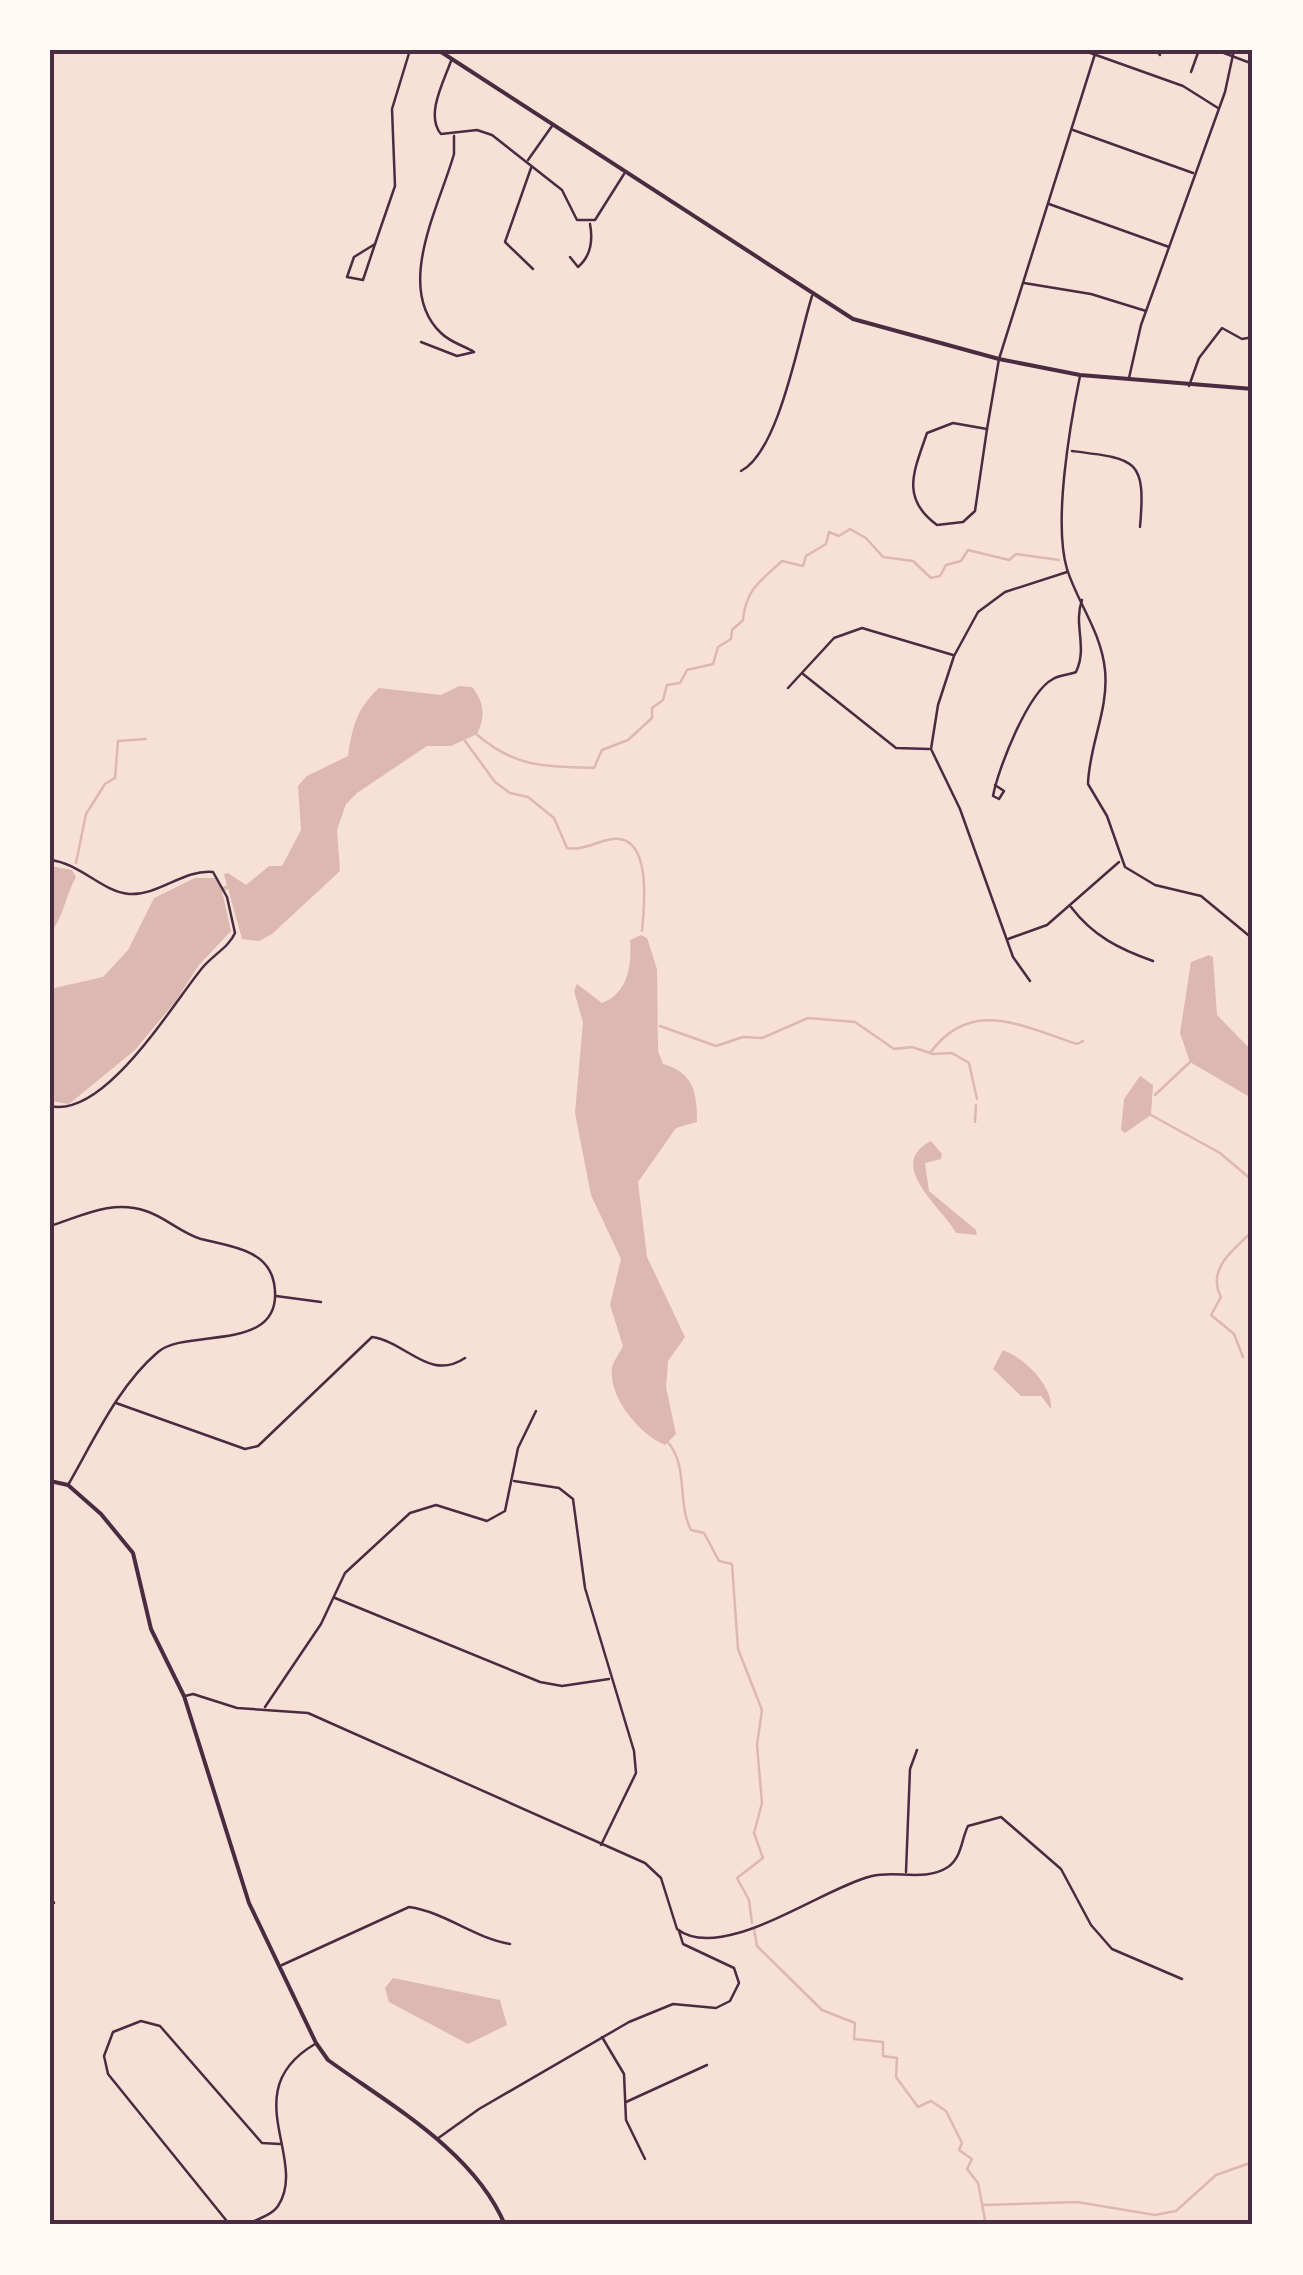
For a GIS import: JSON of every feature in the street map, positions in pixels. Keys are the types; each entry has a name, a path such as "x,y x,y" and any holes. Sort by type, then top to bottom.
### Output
{"main road":[{"path":"438,50 812,296 861,322 1000,359 1080,374 1253,389"},
{"path":"50,1481 68,1485 101,1514 133,1552 151,1629 184,1696 249,1904 316,2043 328,2060 436,2140 486,2192 505,2225"}],"street":[{"path":"375,244 354,257 347,277 363,280 395,186 392,109 410,50"},
{"path":"1082,50 1183,86 1219,109"},
{"path":"1156,50 1160,55"},
{"path":"1191,72 1199,50"},
{"path":"1216,50 1253,64"},
{"path":"1129,380 1146,311 1219,109 1234,50"},
{"path":"986,429 953,423 926,432 912,497 917,511 937,525 962,522 976,511 1000,359 1095,54"},
{"path":"452,57 434,120 441,134 484,132 562,190 574,217 589,222"},
{"path":"526,163 553,124"},
{"path":"1072,130 1196,174"},
{"path":"421,342 458,356 474,352 440,332 422,308 419,292 420,270 454,154 454,134"},
{"path":"531,167 504,242 532,269"},
{"path":"589,222 601,213 625,173"},
{"path":"1048,203 1169,247"},
{"path":"570,257 578,267 585,260 592,239 589,222"},
{"path":"1022,283 1091,294 1146,311"},
{"path":"741,472 755,462 776,417 812,296"},
{"path":"1189,386 1199,358 1222,328 1242,338 1253,337"},
{"path":"1080,374 1064,518 1068,572 1100,642 1106,686 1088,784 1107,816 1120,861 1146,881 1201,896 1253,939"},
{"path":"1070,451 1123,457 1138,469 1143,487 1140,527"},
{"path":"1030,980 1007,940 960,810 931,749 938,704 954,656 978,612 1005,592 1068,572"},
{"path":"995,785 1007,751 1039,694 1054,678 1076,672 1082,660 1077,614 1083,599"},
{"path":"788,688 834,638 862,628 954,656"},
{"path":"803,673 896,748 931,749"},
{"path":"50,860 68,864 131,894 201,872 216,874 224,888 233,938 206,964 161,1028 130,1061 79,1104 64,1109 50,1106"},
{"path":"1007,940 1047,926 1120,861"},
{"path":"1070,906 1086,926 1115,947 1153,960"},
{"path":"50,1226 96,1208 146,1210 193,1237 248,1251 263,1260 271,1272 275,1295 268,1316 256,1328 198,1343 172,1343 150,1362 115,1402 68,1485"},
{"path":"275,1295 321,1302"},
{"path":"115,1402 245,1449 258,1446 372,1337 437,1368 451,1367 465,1358"},
{"path":"264,1708 353,1564 410,1514 436,1505 479,1521 494,1519 508,1505 518,1448 536,1411"},
{"path":"513,1480 559,1488 574,1498 584,1588 634,1751 636,1773 601,1846"},
{"path":"334,1597 540,1682 562,1686 610,1679"},
{"path":"184,1696 193,1694 232,1707 290,1708 316,1716 645,1863 658,1873 684,1944 734,1968 738,1982 730,2001 716,2008 681,2004 664,2007 602,2036 436,2140"},
{"path":"906,1874 910,1769 917,1750"},
{"path":"679,1931 702,1939 727,1936 856,1881 930,1874 946,1868 958,1857 968,1826 986,1818 1005,1818 1061,1868 1091,1925 1112,1949 1182,1979"},
{"path":"50,1895 54,1902"},
{"path":"280,1966 409,1908 424,1909 486,1940 510,1944"},
{"path":"230,2225 108,2074 104,2056 113,2032 141,2021 160,2027 262,2142 280,2144"},
{"path":"602,2036 624,2074 624,2103 632,2136 645,2159"},
{"path":"245,2225 277,2208 282,2196 278,2091 296,2057 316,2043"},
{"path":"624,2103 708,2065"}],"shaded area":[{"path":"459,686 472,687 479,698 483,715 477,734 451,746 427,746 357,793 346,804 337,830 340,871 272,934 259,941 242,939 228,889 222,891 231,931 199,965 175,1002 135,1050 69,1104 50,1101 50,989 103,977 128,950 154,898 195,878 215,878 221,888 227,885 224,874 228,873 246,885 269,866 282,866 301,830 298,786 307,776 348,756 360,712 379,688 441,695"},
{"path":"50,866 72,870 76,877 50,934"},
{"path":"641,935 647,938 657,969 658,1051 663,1064 681,1073 692,1085 697,1111 697,1122 676,1128 638,1182 647,1257 685,1337 668,1361 666,1387 676,1434 665,1445 636,1424 615,1391 612,1368 623,1346 610,1305 621,1259 591,1195 575,1113 583,1022 574,991 577,984 602,1003 611,998 626,977 630,940"},
{"path":"1213,957 1217,1015 1253,1052 1253,1094 1248,1096 1190,1062 1180,1033 1191,962"},
{"path":"1140,1076 1153,1085 1151,1115 1125,1133 1121,1130 1124,1099"},
{"path":"931,1141 942,1154 941,1159 925,1163 929,1191 976,1230 977,1235 956,1233 915,1175 913,1163 918,1151"},
{"path":"1003,1350 1036,1374 1047,1391 1051,1409 1041,1396 1021,1396 993,1369"},
{"path":"393,1978 500,2000 507,2025 468,2044 389,2002 385,1988"}],"waterway":[{"path":"475,733 503,753 530,763 594,768 602,750 628,740 652,718 652,708 663,700 667,685 680,683 687,670 713,664 718,647 731,639 732,630 743,620 751,592 762,580 782,561 803,566 806,556 826,544 829,532 839,536 850,529 866,538 883,557 913,561 931,578 940,576 946,565 961,561 968,550 1009,560 1016,554 1059,560"},
{"path":"76,863 86,814 105,784 115,778 118,741 146,739"},
{"path":"465,741 495,782 510,793 528,797 554,818 567,848 613,839 626,841 635,849 643,875 642,931"},
{"path":"660,1026 716,1046 743,1037 762,1038 808,1018 855,1022 894,1049 912,1047 930,1053 962,1025 980,1021 1017,1024 1077,1044 1083,1041"},
{"path":"932,1054 952,1053 969,1063 977,1099"},
{"path":"1155,1095 1190,1062"},
{"path":"975,1122 976,1105"},
{"path":"1151,1115 1220,1153 1253,1181"},
{"path":"1243,1357 1234,1334 1211,1315 1221,1297 1217,1277 1224,1260 1253,1231"},
{"path":"666,1440 678,1461 691,1530 704,1533 719,1561 732,1564 738,1649 762,1710 757,1745 762,1803 754,1833 763,1858 737,1878 749,1900 752,1923"},
{"path":"754,1929 757,1946 822,2010 855,2023 854,2039 883,2042 883,2056 897,2058 896,2077 918,2107 931,2101 946,2111 962,2143 959,2150 972,2159 967,2169 978,2183 986,2225"},
{"path":"984,2205 1077,2202 1155,2215 1176,2211 1216,2175 1253,2162"}]}
